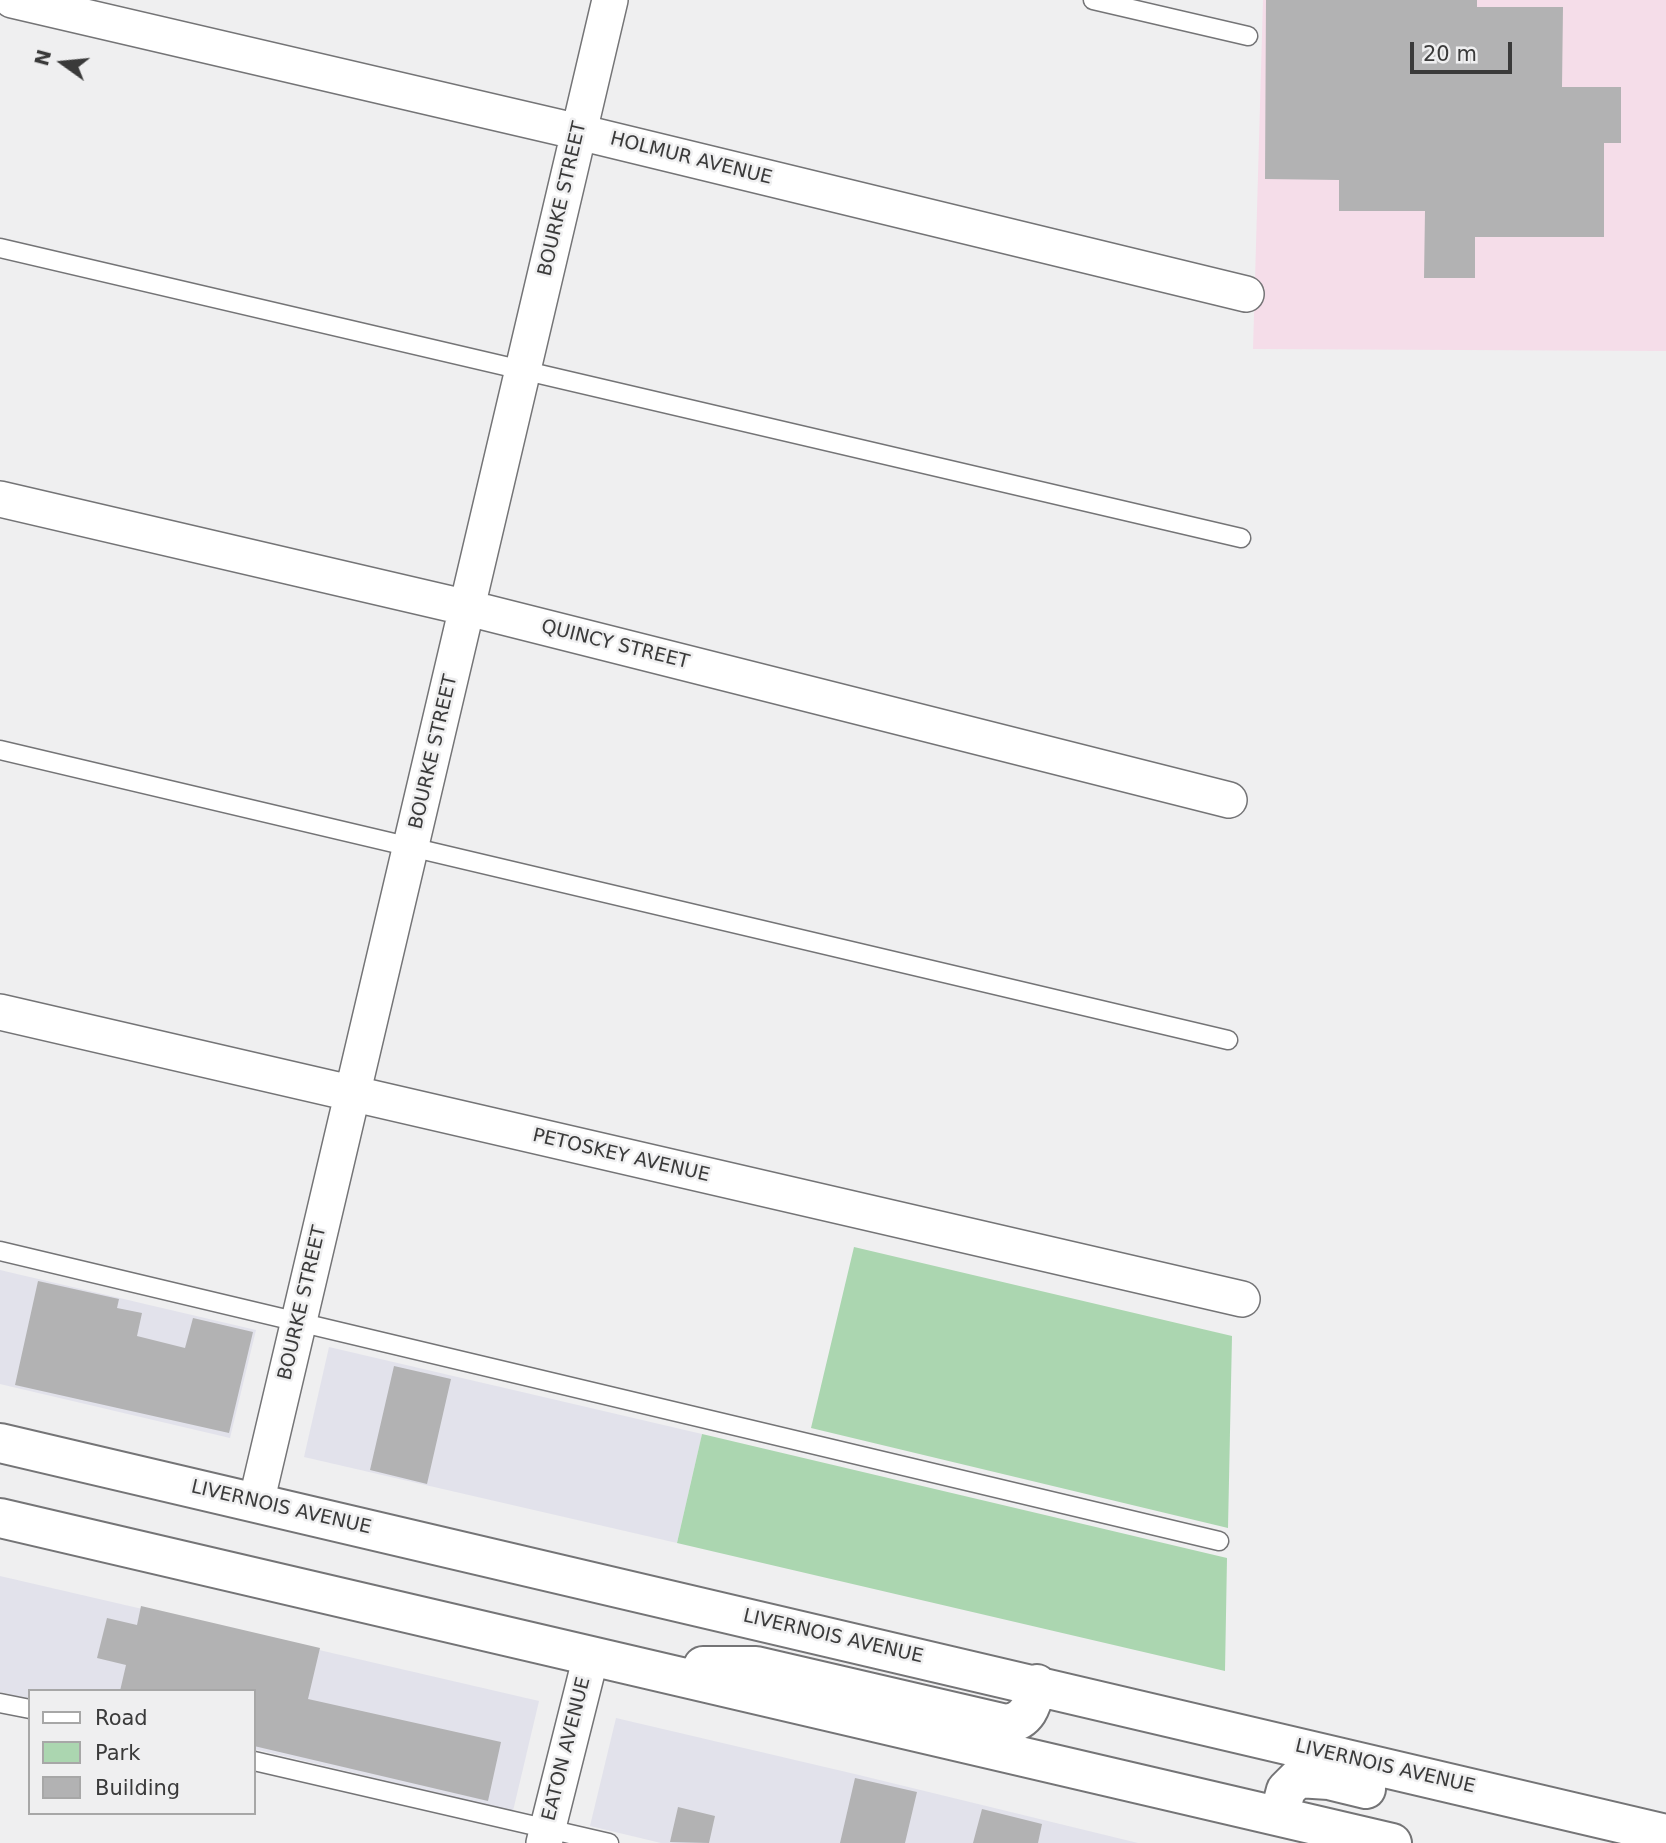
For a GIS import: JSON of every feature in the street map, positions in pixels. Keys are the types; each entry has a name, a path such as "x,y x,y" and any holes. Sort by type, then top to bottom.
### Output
{"main road":[{"name":"LIVERNOIS AVENUE","path":"0,1443 1037,1684 1666,1835"},
{"path":"0,1518 1392,1843"},
{"path":"638,1667 756,1666 1006,1724 1015,1722 1030,1711 1037,1684"},
{"path":"1279,1816 1290,1783 1311,1777 1559,1833 1666,1835"}],"street":[{"name":"HOLMUR AVENUE","path":"12,0 579,132 1246,294"},
{"name":"BOURKE STREET","path":"256,1503 610,0"},
{"name":"QUINCY STREET","path":"0,499 468,608 1228,800"},
{"name":"PETOSKEY AVENUE","path":"0,1012 1242,1299"},
{"name":"EATON AVENUE","path":"545,1836 591,1656"}],"lane":[{"path":"1093,0 1248,36"},
{"path":"0,248 1241,538"},
{"path":"0,750 1228,1040"},
{"path":"0,1251 1219,1541"},
{"path":"0,1703 28,1709"},
{"path":"256,1762 545,1836 609,1843"}],"shaded area":[{"path":"1263,0 1666,0 1666,351 1253,349"},
{"path":"0,1270 256,1330 230,1438 0,1384"},
{"path":"329,1347 702,1434 677,1543 304,1457"},
{"path":"0,1576 539,1701 513,1811 256,1749 256,1689 28,1689 28,1699 0,1692"},
{"path":"616,1718 1138,1843 661,1843 590,1826"}],"green space":[{"path":"854,1247 1232,1336 1228,1528 811,1428"},
{"path":"702,1434 1227,1558 1225,1671 677,1543"}],"building":[{"path":"1266,0 1477,0 1477,7 1563,7 1562,87 1621,87 1621,143 1604,143 1604,237 1475,237 1475,278 1424,278 1425,211 1339,211 1339,180 1265,179"},
{"path":"38,1281 119,1299 117,1308 142,1313 137,1336 185,1348 193,1318 253,1332 229,1433 15,1385"},
{"path":"394,1366 451,1379 427,1484 370,1470"},
{"path":"141,1606 320,1648 308,1699 501,1742 488,1801 256,1746 256,1689 120,1689 126,1665 97,1658 107,1618 137,1625"},
{"path":"855,1778 917,1792 905,1843 840,1843"},
{"path":"678,1807 715,1816 709,1843 670,1842"},
{"path":"982,1809 1042,1824 1038,1843 973,1843"}]}
